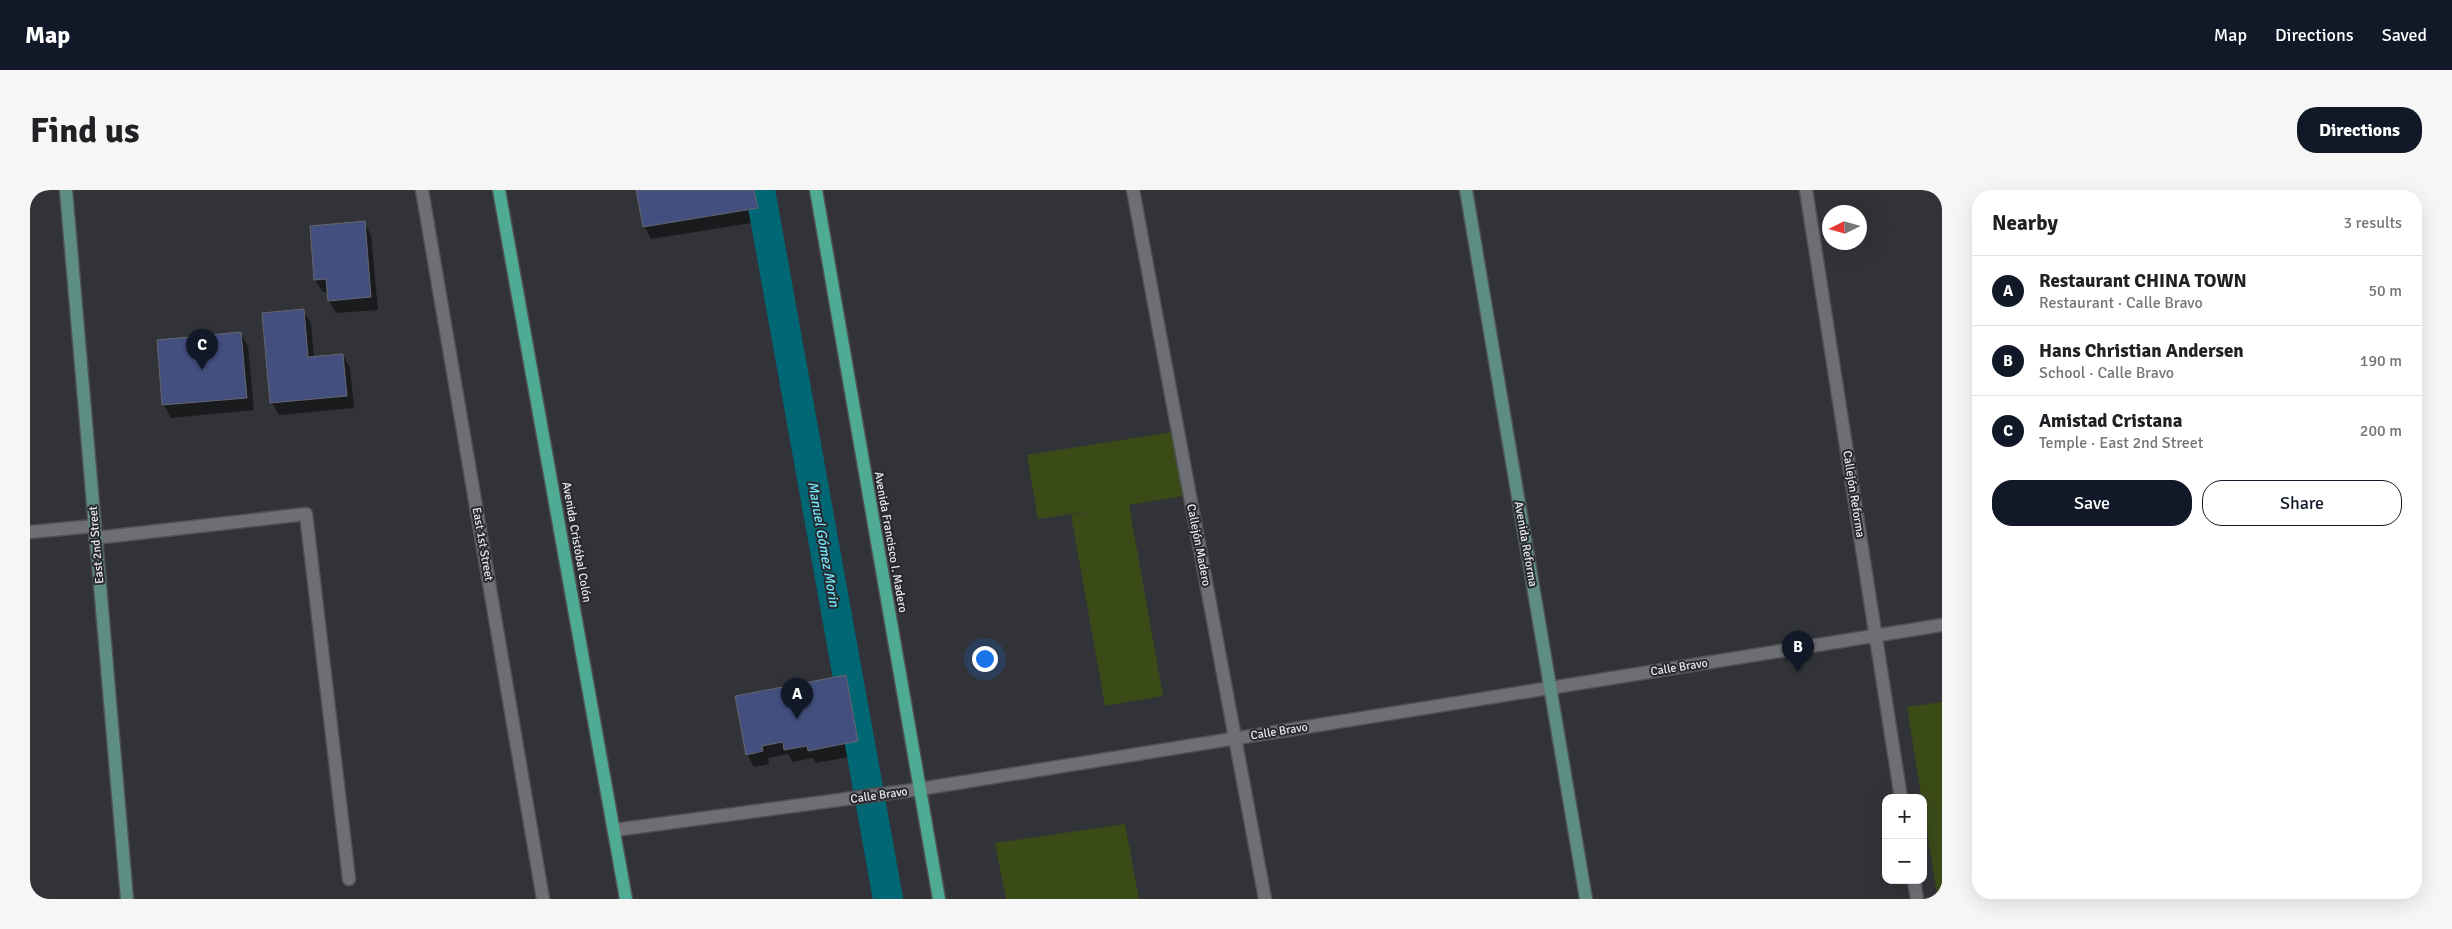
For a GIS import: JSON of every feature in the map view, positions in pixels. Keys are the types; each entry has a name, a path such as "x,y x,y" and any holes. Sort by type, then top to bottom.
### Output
{"main road":[{"name":"East 2nd Street","path":"66,190 127,899"},
{"name":"Avenida Cristóbal Colón","path":"499,190 626,899"},
{"name":"Avenida Francisco I. Madero","path":"816,190 939,899"},
{"name":"Avenida Reforma","path":"1466,190 1586,899"}],"street":[{"name":"East 1st Street","path":"422,190 543,899"},
{"name":"Callejón Madero","path":"1133,190 1265,899"},
{"name":"Callejón Reforma","path":"1806,190 1900,794"},
{"path":"30,532 94,532 306,514 349,879"},
{"name":"Calle Bravo","path":"615,830 920,789 1551,689 1876,634 1942,625"},
{"path":"1915,884 1917,899"}],"green space":[{"path":"1172,432 1183,496 1129,505 1163,696 1105,706 1071,515 1092,511 1038,519 1027,455"},
{"path":"1942,702 1942,893 1937,894 1927,832 1927,794 1921,794 1907,707"},
{"path":"1125,824 1139,899 1006,899 995,843"}],"building":[{"path":"636,190 754,190 758,208 643,227"},
{"path":"365,221 371,297 328,301 326,279 314,280 310,226"},
{"path":"304,309 308,357 343,354 347,396 270,403 262,313"},
{"path":"241,332 247,398 162,405 157,340"},
{"path":"846,675 858,741 808,751 807,746 784,750 783,742 762,746 763,751 746,755 735,696"}],"waterway":[{"name":"Manuel Gómez Morin","path":"760,190 888,899"}],"place":[{"name":"Amistad Cristana","path":"202,370"},
{"name":"Hans Christian Andersen","path":"1798,672"},
{"name":"Restaurant CHINA TOWN","path":"797,719"}]}
